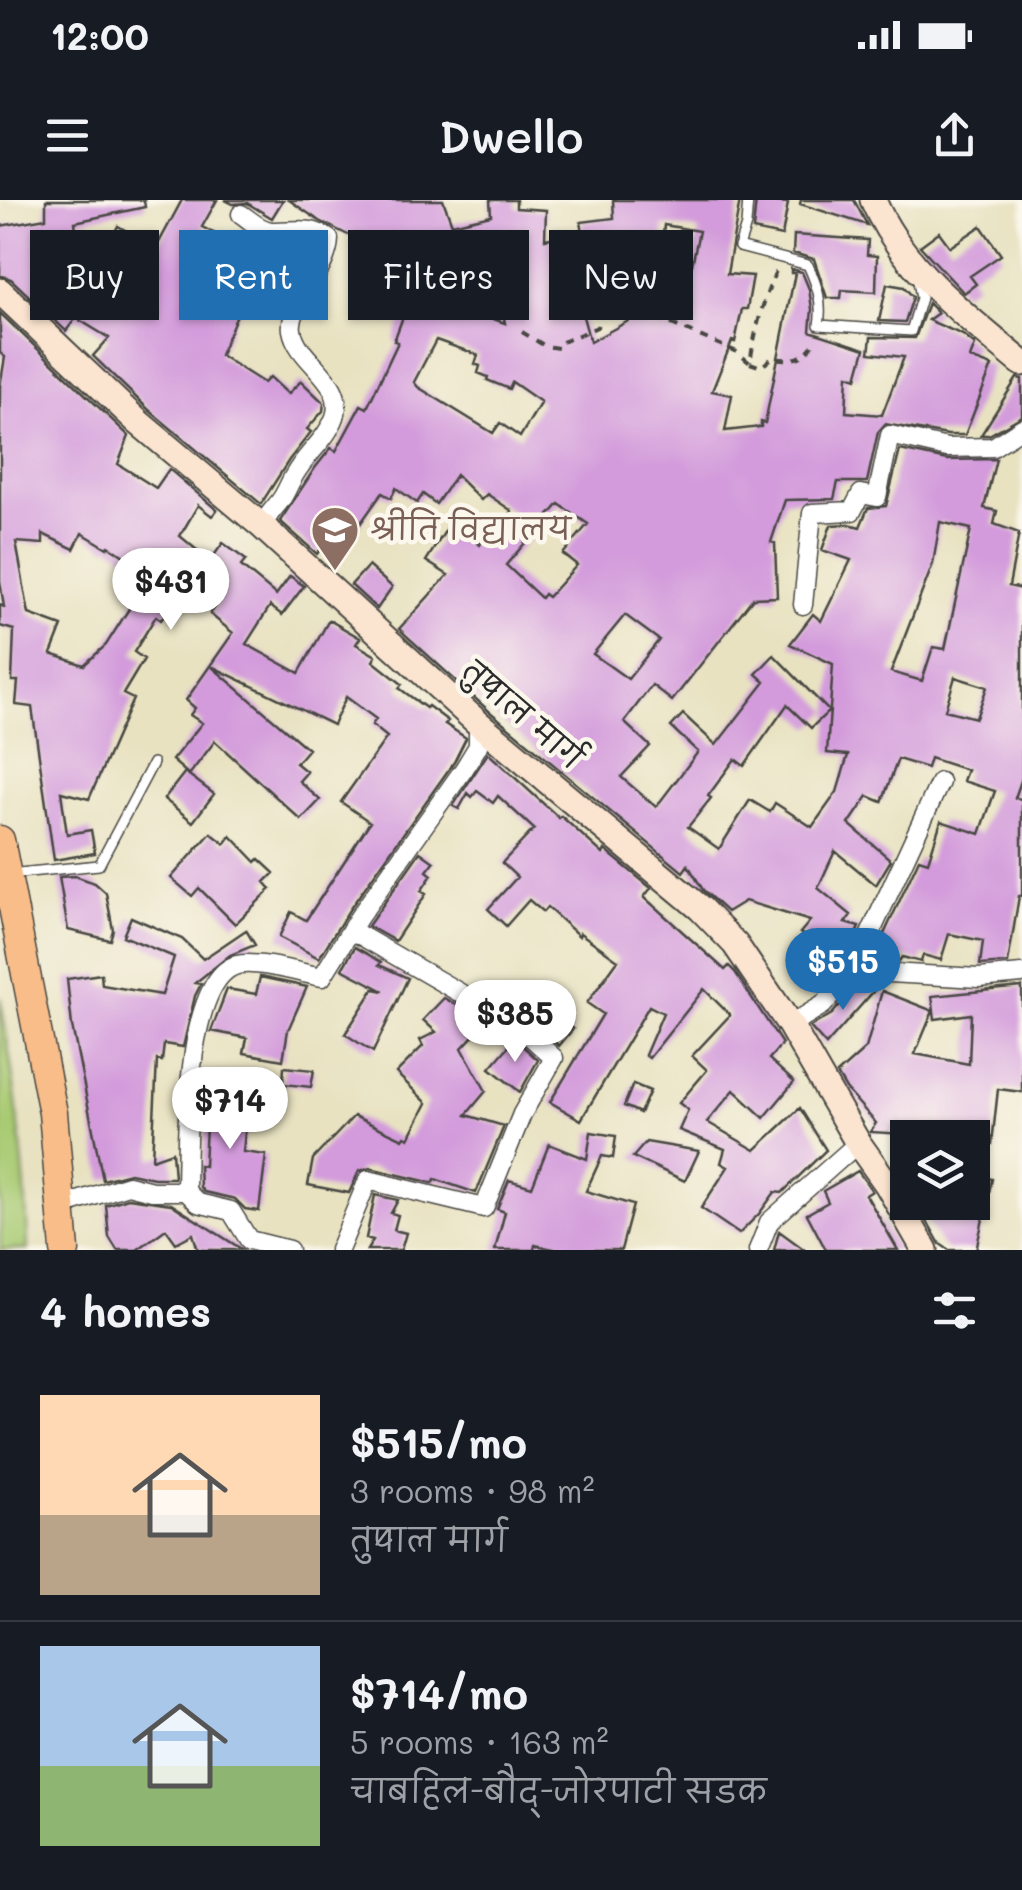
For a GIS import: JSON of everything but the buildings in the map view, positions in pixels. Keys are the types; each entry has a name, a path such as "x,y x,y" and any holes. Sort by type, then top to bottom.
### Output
{"main road":[{"path":"0,840 53,1113 65,1250"}],"street":[{"path":"873,200 886,230 916,268 1022,363"},
{"path":"241,214 266,231 297,228 318,231 329,239 328,255 293,316 292,330 331,386 337,400 336,415 263,527"},
{"name":"तुषाल मार्ग","path":"0,291 138,422 263,527 478,723 700,908 735,944 790,1025 925,1250"},
{"path":"803,605 812,513 852,510 861,494 877,497 890,435 947,448 993,447 1022,428"},
{"path":"186,1191 188,1104 197,1032 208,994 224,972 238,965 322,976 464,769 478,746 478,723"},
{"path":"790,1025 823,1005 853,971 940,782"},
{"path":"339,1250 368,1180 484,1208 522,1114 554,1058 521,1028 350,930"},
{"path":"853,971 979,978 1022,974"},
{"path":"758,1250 769,1222 858,1144"},
{"path":"62,1206 128,1186 186,1191 198,1203 231,1211 249,1240 288,1250"}],"lane":[{"path":"748,200 739,247 808,264 817,284 819,325 911,331 921,298 916,268"},
{"path":"6,874 99,864 152,763"}],"path":[{"path":"750,362 758,318 766,306 778,265 764,252"},
{"path":"522,332 545,346 558,348 560,342 597,328 600,313 627,305 737,352 761,367 772,358 799,359 814,345 819,325"}],"green space":[{"path":"0,997 19,1123 28,1250 0,1250"}],"place":[{"name":"श्रीति विद्यालय","path":"335,572"}]}
